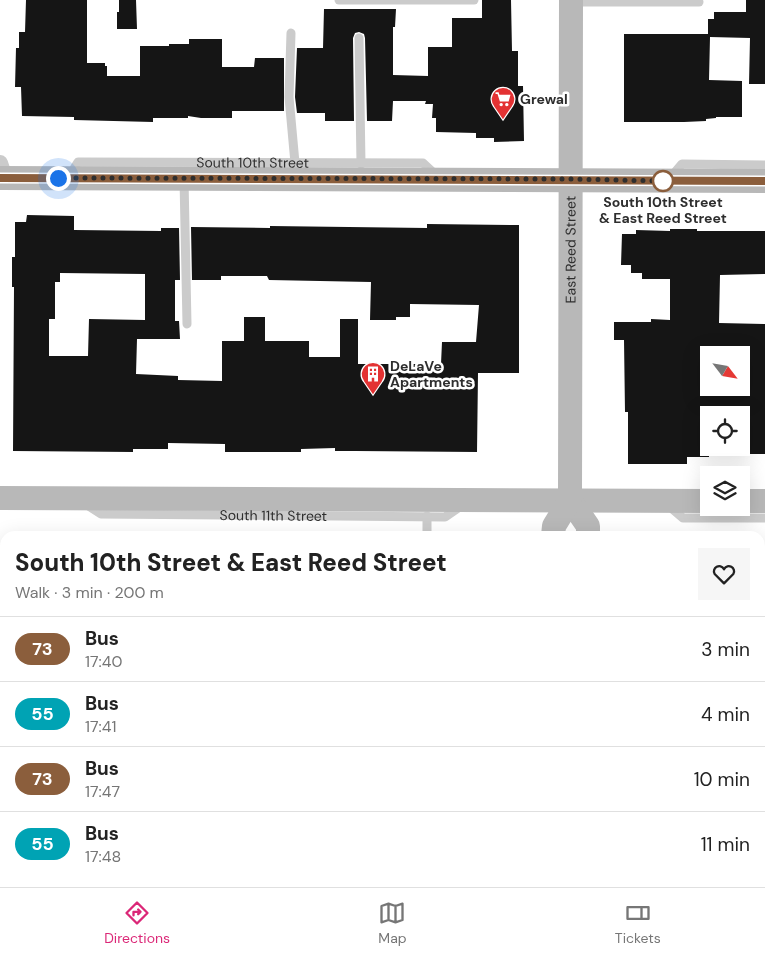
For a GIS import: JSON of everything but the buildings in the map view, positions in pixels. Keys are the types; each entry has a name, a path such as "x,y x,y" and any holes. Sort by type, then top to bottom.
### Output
{"main road":[{"name":"East Reed Street","path":"570,500 571,1"},
{"name":"South 10th Street","path":"2,173 68,178 765,181"},
{"name":"South 11th Street","path":"0,498 700,501"},
{"path":"554,531 554,526 570,500 588,526 588,531"},
{"path":"750,501 765,501"}],"lane":[{"path":"339,0 474,0"},
{"path":"571,1 699,2"},
{"path":"291,33 290,97 295,163"},
{"path":"359,38 361,164"},
{"name":"South 10th Street","path":"68,178 78,162 423,163 441,179"},
{"path":"668,181 682,164 765,165"},
{"path":"184,178 188,324"},
{"name":"South 11th Street","path":"77,497 101,514 445,517 469,500"},
{"path":"664,501 683,518 765,518"},
{"path":"427,531 428,516"}],"bus line":[{"name":"73","path":"0,178 765,181"}],"place":[{"name":"Grewal","path":"503,120"},
{"name":"South 10th Street & East Reed Street","path":"663,181"},
{"name":"DeLaVe Apartments","path":"373,395"}],"route":[{"path":"58,178 570,179 663,181"}]}
